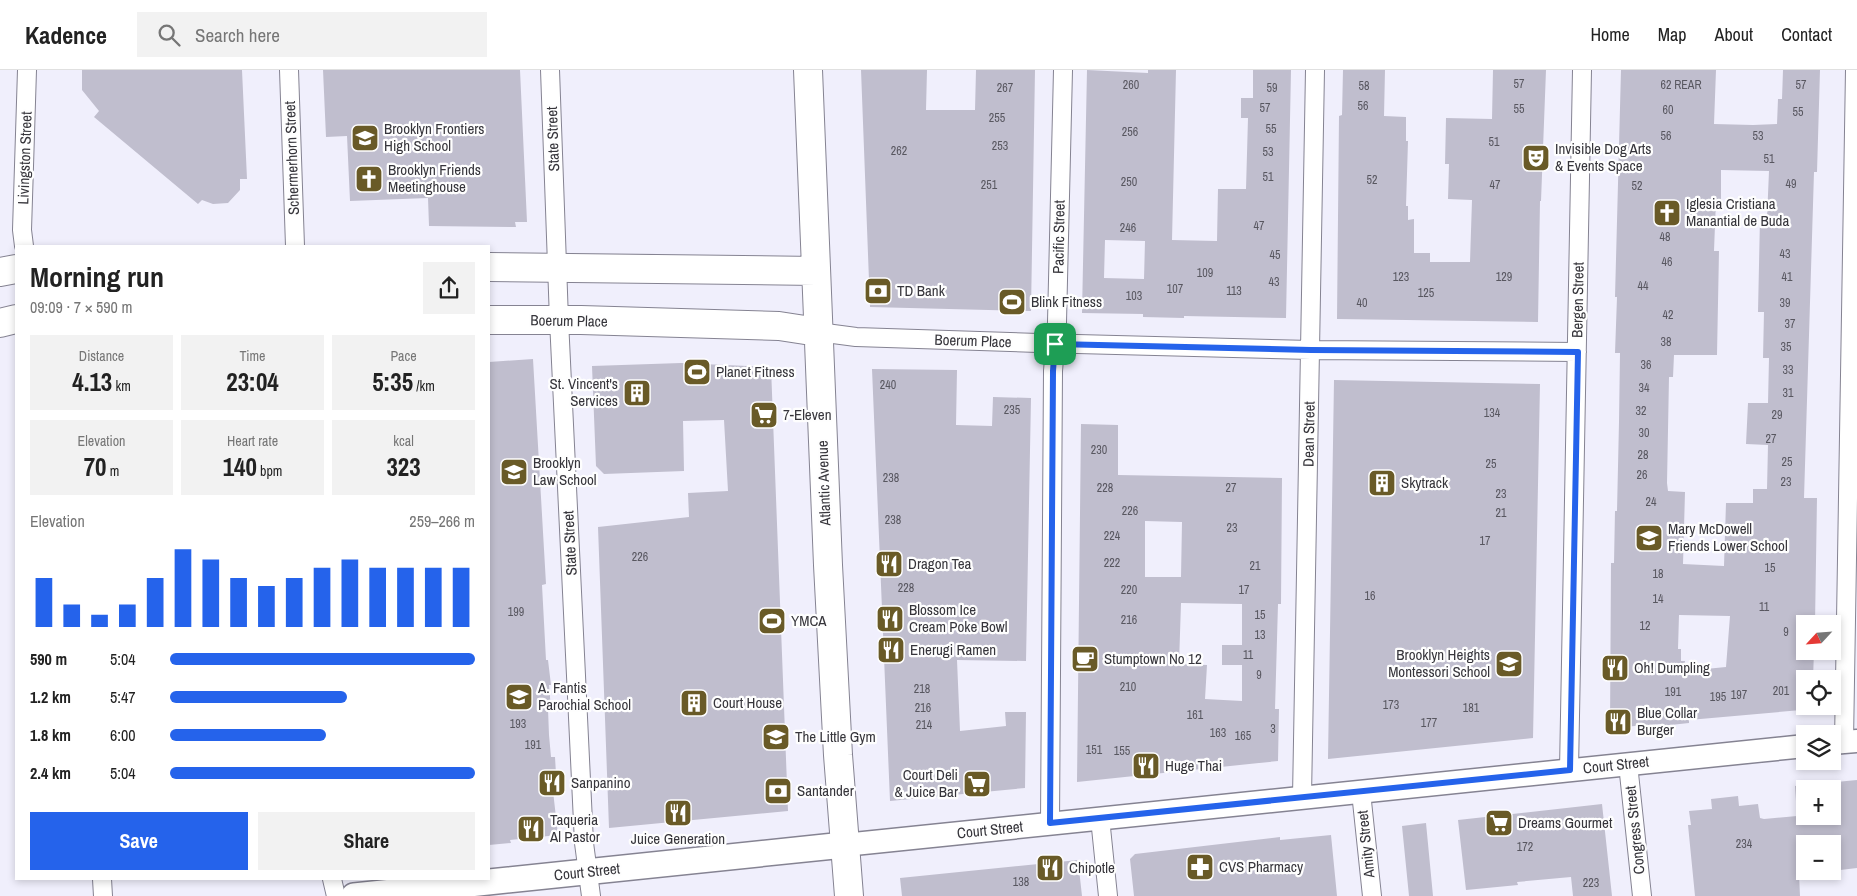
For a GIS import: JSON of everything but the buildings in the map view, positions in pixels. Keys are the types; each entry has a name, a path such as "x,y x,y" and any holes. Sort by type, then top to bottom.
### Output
{"main road":[{"name":"Atlantic Avenue","path":"808,70 829,600 844,845 849,896"},
{"path":"490,267 816,271"},
{"path":"0,272 15,269"},
{"path":"0,323 15,319"},
{"name":"Boerum Place","path":"490,320 780,326 818,332"},
{"name":"Court Street","path":"354,896 589,884 844,845"}],"street":[{"name":"Livingston Street","path":"24,245 22,230 27,70"},
{"name":"Schermerhorn Street","path":"289,70 295,245"},
{"name":"State Street","path":"550,70 559,320 584,843 589,884"},
{"name":"Pacific Street","path":"1050,823 1053,381 1063,70"},
{"name":"Dean Street","path":"1302,798 1315,70"},
{"name":"Bergen Street","path":"1570,770 1582,70"},
{"path":"1844,742 1855,70"},
{"name":"Boerum Place","path":"818,332 856,337 1055,344 1311,350 1578,352"},
{"name":"Court Street","path":"844,845 1796,747"},
{"name":"Congress Street","path":"1628,764 1642,896"},
{"name":"Amity Street","path":"1360,792 1372,896"},
{"path":"1100,818 1108,896"},
{"path":"102,880 103,896"},
{"path":"332,880 336,896"}],"place":[{"name":"Brooklyn Frontiers High School","path":"365,138"},
{"name":"Invisible Dog Arts & Events Space","path":"1536,158"},
{"name":"Brooklyn Friends Meetinghouse","path":"369,179"},
{"name":"Iglesia Cristiana Manantial de Buda","path":"1667,213"},
{"name":"TD Bank","path":"878,291"},
{"name":"Blink Fitness","path":"1012,302"},
{"name":"Planet Fitness","path":"697,372"},
{"name":"St. Vincent's Services","path":"637,393"},
{"name":"7-Eleven","path":"764,415"},
{"name":"Brooklyn Law School","path":"514,472"},
{"name":"Skytrack","path":"1382,483"},
{"name":"Mary McDowell Friends Lower School","path":"1649,538"},
{"name":"Dragon Tea","path":"889,564"},
{"name":"Blossom Ice Cream Poke Bowl","path":"890,619"},
{"name":"YMCA","path":"772,621"},
{"name":"Enerugi Ramen","path":"891,650"},
{"name":"Stumptown No 12","path":"1085,659"},
{"name":"Brooklyn Heights Montessori School","path":"1509,664"},
{"name":"Oh! Dumpling","path":"1615,668"},
{"name":"A. Fantis Parochial School","path":"519,697"},
{"name":"Court House","path":"694,703"},
{"name":"Blue Collar Burger","path":"1618,722"},
{"name":"The Little Gym","path":"776,737"},
{"name":"Huge Thai","path":"1146,766"},
{"name":"Sanpanino","path":"552,783"},
{"name":"Court Deli & Juice Bar","path":"977,784"},
{"name":"Santander","path":"778,791"},
{"name":"Juice Generation","path":"678,813"},
{"name":"Dreams Gourmet","path":"1499,823"},
{"name":"Taqueria Al Pastor","path":"531,829"},
{"name":"CVS Pharmacy","path":"1200,867"},
{"name":"Chipotle","path":"1050,868"}],"route":[{"path":"1055,344 1311,350 1578,352 1570,770 1050,823 1053,371 1055,344"}]}
